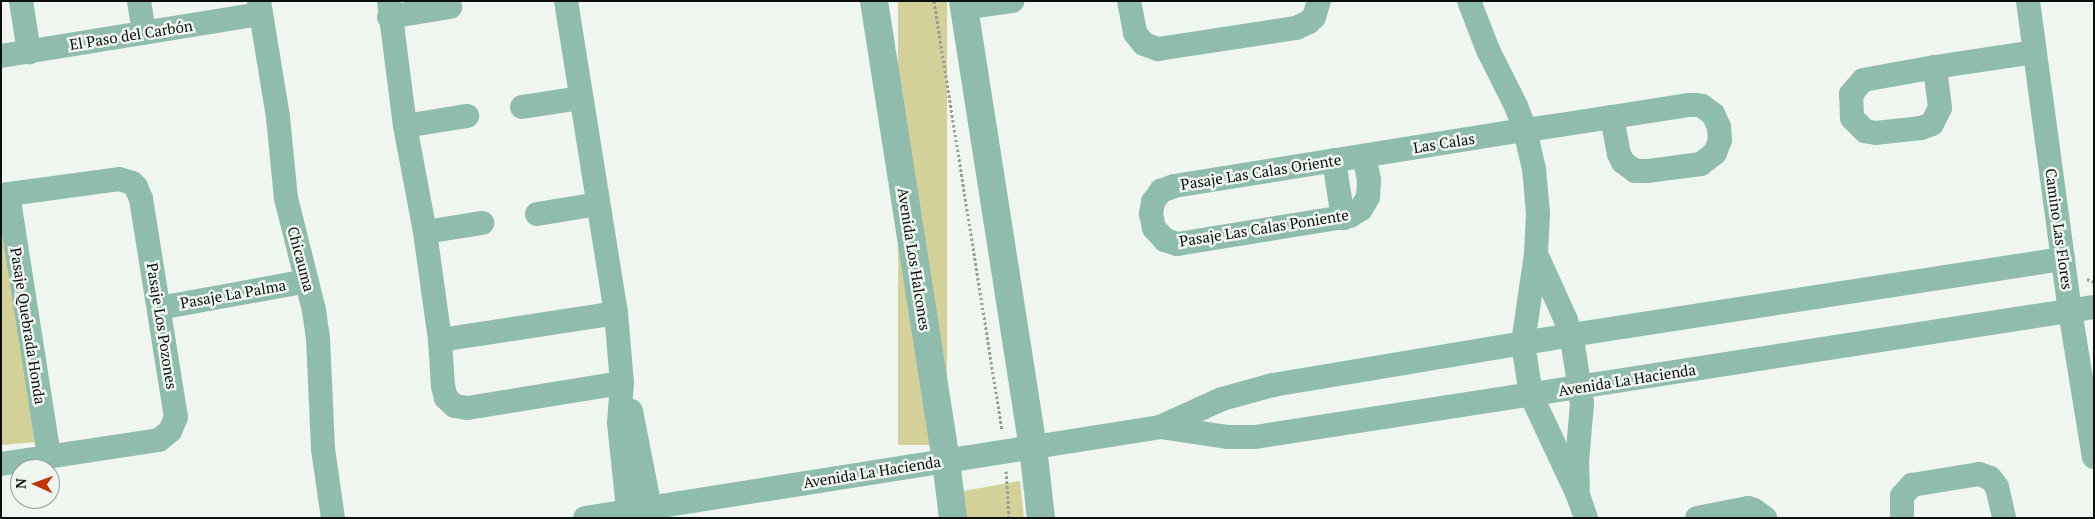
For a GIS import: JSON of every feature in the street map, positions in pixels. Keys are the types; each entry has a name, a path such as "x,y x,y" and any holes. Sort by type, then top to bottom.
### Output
{"street":[{"path":"21,1 29,52"},
{"path":"139,1 144,33"},
{"path":"566,1 616,313 622,383 634,424 636,512"},
{"name":"Avenida Los Halcones","path":"874,1 946,461 953,518"},
{"path":"1012,1 964,5 1033,447 1041,518"},
{"path":"1129,1 1135,34 1144,44 1158,48 1296,28 1309,22 1314,17 1318,1"},
{"path":"1470,1 1488,50 1516,106 1525,130 1536,191 1536,254 1540,287 1523,344 1531,396 1578,495 1586,518"},
{"name":"Camino Las Flores","path":"2028,1 2062,258 2094,457"},
{"path":"450,7 389,9 404,126 425,232 440,340 444,392 450,402 461,408 622,383"},
{"name":"El Paso del Carbón","path":"1,56 144,33 260,8"},
{"name":"Chicauma","path":"260,8 278,117 286,198 307,280 318,338 322,436 333,518"},
{"path":"1935,67 2034,52"},
{"path":"522,107 581,98"},
{"path":"404,126 467,116"},
{"name":"Las Calas","path":"1364,156 1612,117"},
{"name":"Pasaje Las Calas Oriente","path":"1152,221 1153,202 1167,188 1364,156"},
{"name":"Pasaje Las Calas Poniente","path":"1152,221 1160,237 1177,244 1343,218 1356,213 1368,196 1369,180 1364,156"},
{"path":"1334,160 1343,218"},
{"name":"Pasaje Los Pozones","path":"1,464 152,442 159,440 170,431 176,417 141,199 132,183 119,178 5,195"},
{"name":"Pasaje Quebrada Honda","path":"5,195 49,457"},
{"path":"537,214 598,204"},
{"path":"425,232 482,223"},
{"name":"Avenida La Hacienda","path":"585,518 636,512 1160,427 1208,405 1254,389 1572,335 2062,258"},
{"name":"Pasaje La Palma","path":"159,308 307,280"},
{"path":"1540,287 1572,335 1582,403 1577,462 1578,495"},
{"name":"Avenida La Hacienda","path":"1160,427 1228,437 1255,437 1531,396 2094,307"},
{"path":"440,340 616,313"},
{"path":"1902,518 1902,496 1912,484 1974,474 1985,476 1994,482 1999,492 2004,518"},
{"path":"1697,518 1748,508 1760,513 1765,518"}],"path":[{"path":"934,1 1004,452 1009,518"},
{"path":"2086,279 2094,282"}],"shaded area":[{"path":"898,1 947,1 947,445 898,445"},
{"path":"1,219 37,442 1,445"},
{"path":"1020,481 1024,518 961,518 958,492"}]}
